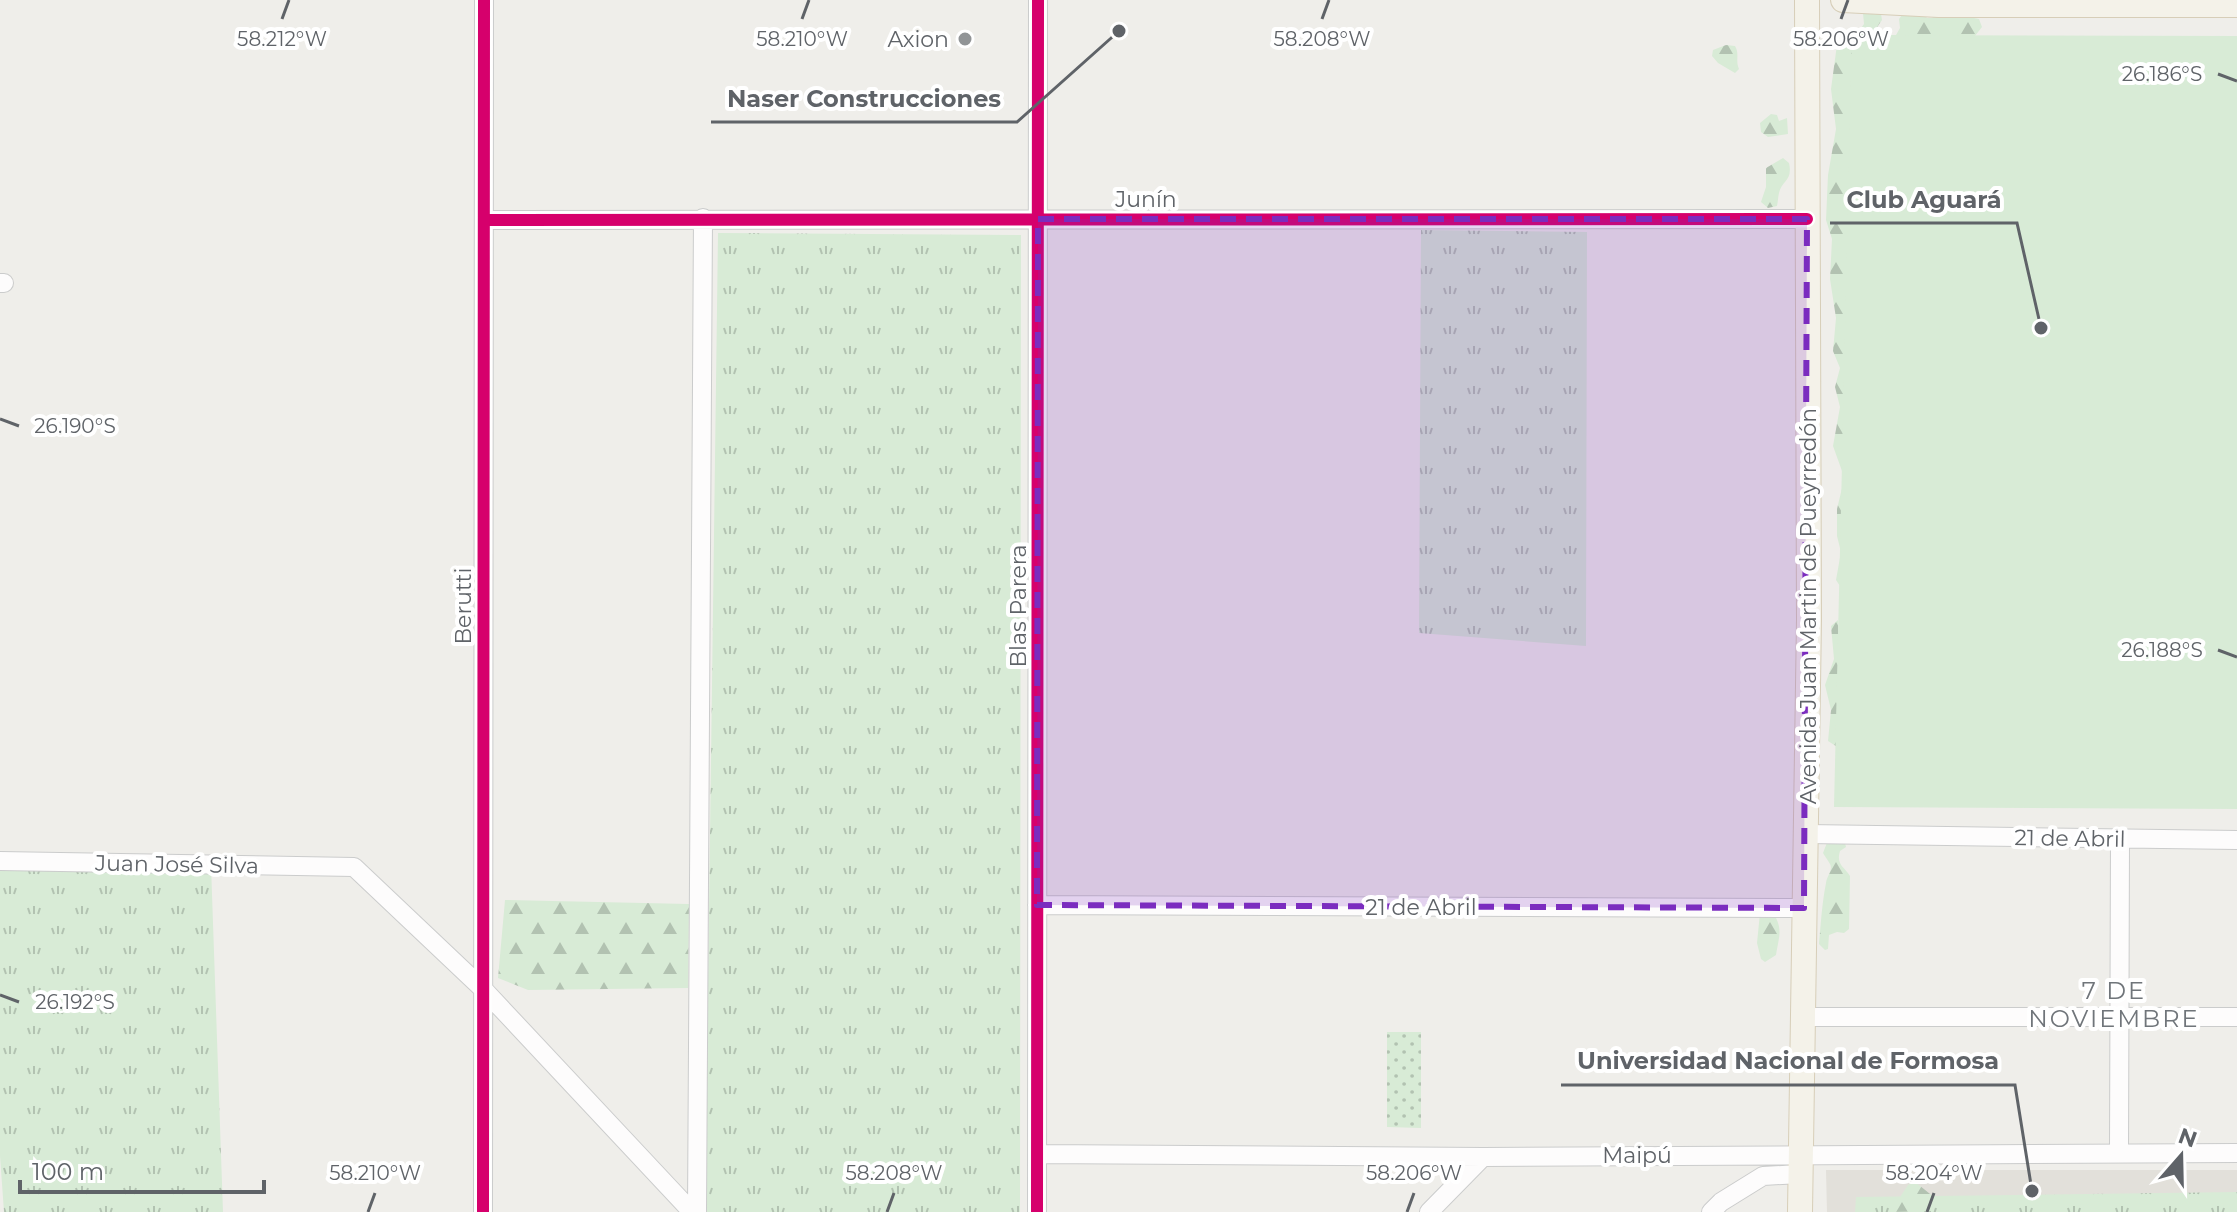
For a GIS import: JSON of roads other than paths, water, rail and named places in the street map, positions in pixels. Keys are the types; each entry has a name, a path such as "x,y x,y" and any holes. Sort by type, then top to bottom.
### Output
{"main road":[{"name":"Avenida Juan Martin de Pueyrredón","path":"1800,1212 1809,620 1807,0"},
{"path":"1843,0 2237,5"}],"street":[{"name":"Berutti","path":"483,1212 484,0"},
{"name":"Blas Parera","path":"1037,1212 1038,0"},
{"path":"694,1212 703,218"},
{"name":"Junín","path":"484,220 1807,219"},
{"name":"21 de Abril","path":"1807,834 2237,840"},
{"path":"2119,1152 2120,839"},
{"name":"Juan José Silva","path":"0,861 354,867 485,991"},
{"name":"21 de Abril","path":"1037,905 1804,908"},
{"path":"485,991 694,1212"},
{"path":"1805,1017 2237,1017"},
{"name":"Maipú","path":"1037,1154 1483,1157 1800,1164 2119,1152 2237,1153"},
{"path":"1429,1212 1483,1157"},
{"path":"1711,1212 1721,1202 1763,1176 1800,1164"}],"place":[{"name":"Naser Construcciones","path":"1119,31"},
{"name":"Axion","path":"965,39"},
{"name":"Club Aguará","path":"2041,328"},
{"name":"Universidad Nacional de Formosa","path":"2032,1191"}],"district":[{"name":"7 DE NOVIEMBRE","path":"2114,1005"}]}
